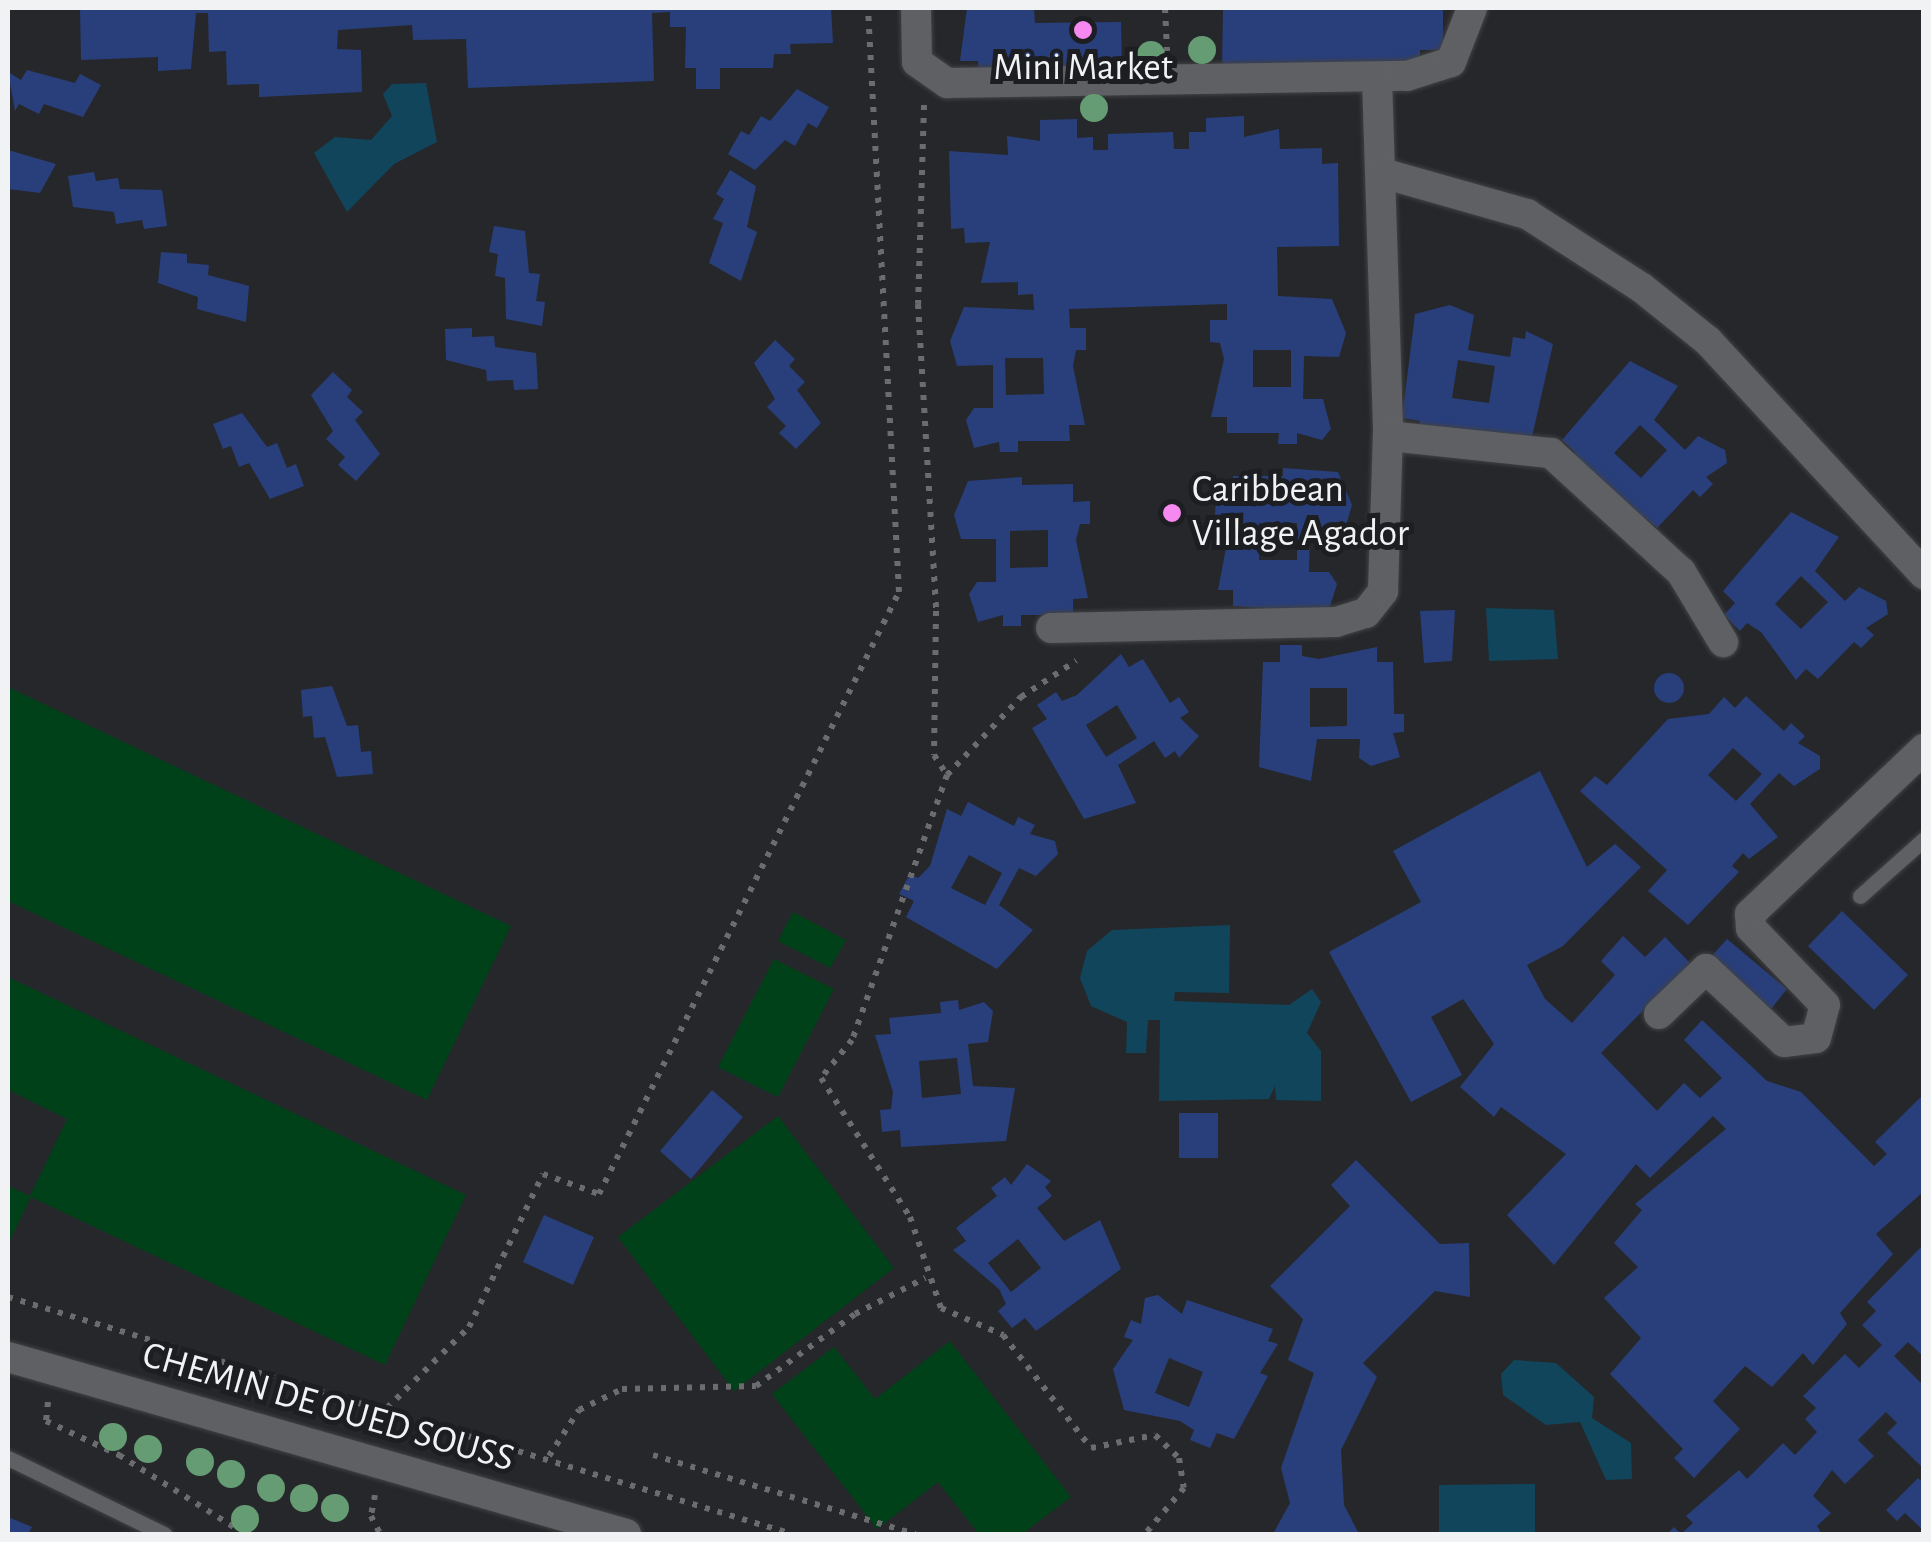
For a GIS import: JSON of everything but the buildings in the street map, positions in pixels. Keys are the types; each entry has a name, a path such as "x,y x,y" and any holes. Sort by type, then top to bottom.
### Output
{"street":[{"path":"916,8 926,74 946,82 1377,76 1452,62 1472,8"},
{"path":"1051,628 1336,622 1366,613 1383,591 1388,436 1377,76"},
{"path":"1382,173 1527,214 1642,288 1708,341 1924,574"},
{"path":"1388,436 1552,454 1681,572 1723,642"},
{"path":"1659,1014 1706,969 1784,1042 1816,1038 1825,1005 1752,928 1750,914 1924,749"},
{"name":"CHEMIN DE OUED SOUSS","path":"8,1357 626,1534"}],"lane":[{"path":"1860,896 1924,839"},
{"path":"8,1458 164,1534"}],"path":[{"path":"387,1408 470,1327 543,1174 599,1194 899,592 868,8"},
{"path":"926,74 918,304 936,611 934,755 947,775"},
{"path":"1120,626 1022,698 947,775 852,1040 821,1078 910,1217 925,1278 941,1308 1002,1335 1092,1448 1155,1435 1179,1458 1184,1488 1144,1534"},
{"path":"549,1456 579,1410 622,1389 756,1386 855,1314 925,1278"},
{"path":"8,1297 549,1456 792,1534"},
{"path":"48,1402 46,1420 119,1454 245,1534"},
{"path":"653,1454 916,1534"},
{"path":"375,1495 371,1516 380,1534"}],"green space":[{"path":"8,687 511,926 427,1100 8,901"},
{"path":"793,912 846,940 830,968 778,941"},
{"path":"774,959 834,989 778,1097 718,1067"},
{"path":"8,977 466,1195 385,1365 31,1197 8,1244 8,1186 30,1196 67,1119 8,1090"},
{"path":"778,1116 894,1268 734,1391 618,1237"},
{"path":"950,1341 1071,1497 1022,1534 979,1534 938,1482 877,1529 772,1394 834,1347 875,1399"}],"water":[{"path":"426,83 437,142 394,164 347,212 314,153 335,137 371,140 392,116 383,94 392,84"},
{"path":"1486,608 1554,610 1558,659 1489,661"},
{"path":"1230,925 1229,993 1175,992 1174,1001 1289,1005 1312,989 1321,1002 1307,1033 1321,1051 1321,1101 1276,1100 1275,1086 1269,1099 1159,1101 1160,1020 1148,1020 1146,1053 1126,1053 1127,1022 1091,1006 1080,978 1087,951 1112,930"},
{"path":"1514,1360 1556,1363 1594,1397 1592,1418 1631,1443 1632,1479 1606,1480 1580,1422 1546,1425 1503,1395 1501,1374"},
{"path":"1535,1484 1535,1534 1439,1534 1439,1485"}],"place":[{"name":"Mini Market","path":"1083,30"},
{"name":"Caribbean Village Agador","path":"1172,513"}]}
